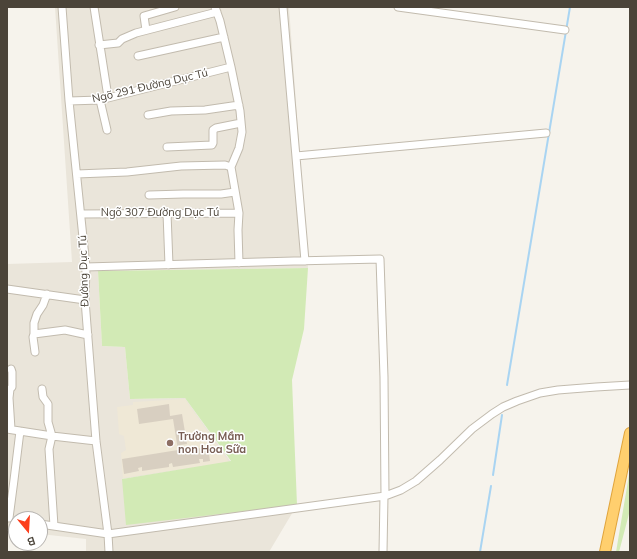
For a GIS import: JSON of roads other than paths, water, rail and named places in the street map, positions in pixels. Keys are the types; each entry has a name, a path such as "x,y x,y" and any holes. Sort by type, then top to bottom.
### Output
{"highway":[{"path":"605,552 630,433"}],"street":[{"name":"Đường Dục Tú","path":"62,7 69,101 86,267 85,300 96,441 109,552"},
{"path":"94,7 108,97"},
{"path":"146,30 144,16 175,7"},
{"path":"282,7 305,261"},
{"path":"398,7 564,30"},
{"path":"99,45 118,43 127,36 216,10 231,67 239,105 242,132 239,148 231,167 239,213 238,230 240,263"},
{"path":"138,56 224,38"},
{"name":"Ngõ 291 Đường Dục Tú","path":"69,101 100,100 231,67"},
{"path":"100,100 107,130"},
{"path":"148,115 171,111 205,110 239,105"},
{"path":"167,147 212,145 213,130 216,128 241,123"},
{"path":"296,156 546,133"},
{"path":"77,174 127,172 180,166 225,165 231,167"},
{"path":"149,195 221,194 235,192"},
{"path":"168,213 170,265"},
{"name":"Ngõ 307 Đường Dục Tú","path":"81,214 239,213"},
{"path":"86,267 380,259 384,377 383,552"},
{"path":"7,290 85,300"},
{"path":"34,352 34,323 47,294"},
{"path":"34,334 65,330 88,335"},
{"path":"11,369 12,383 8,392 9,429 96,441"},
{"path":"48,525 108,534 384,496 401,490 416,481 472,429 503,407 540,393 558,390 630,386"},
{"path":"42,389 49,407 48,422 52,436 49,449 54,526"},
{"path":"12,511 20,431"}],"waterway":[{"path":"507,385 570,7"},
{"path":"493,475 502,415"},
{"path":"480,552 491,486"}],"place":[{"name":"Trường Mầm non Hoa Sữa","path":"170,443"}]}
